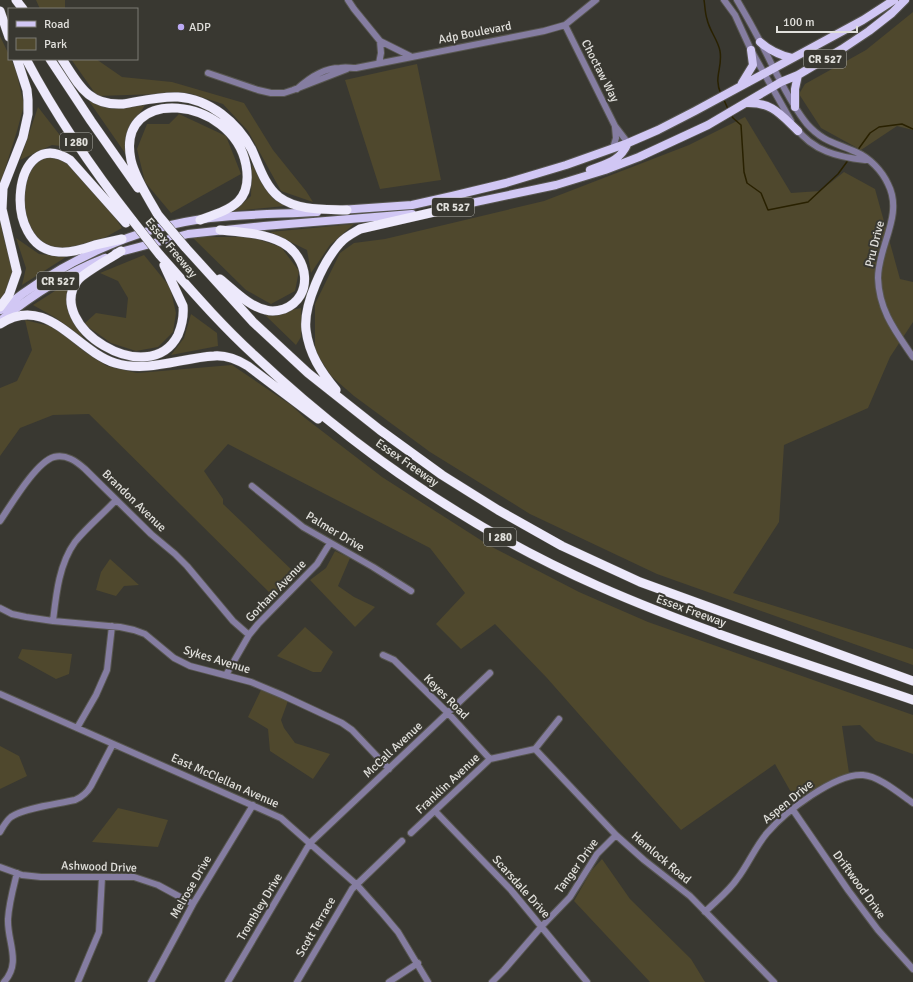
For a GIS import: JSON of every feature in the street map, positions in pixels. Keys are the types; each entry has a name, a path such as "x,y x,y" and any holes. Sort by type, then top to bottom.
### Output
{"highway":[{"path":"0,11 8,26"},
{"path":"0,11 8,34"},
{"path":"0,307 9,295 17,272 2,209 3,188 23,137 28,114 27,90 17,60"},
{"name":"Essex Freeway","path":"27,60 57,113 130,222 214,315 252,354 329,421 381,461 432,496 486,529 532,555 595,585 669,616 913,700"},
{"name":"Essex Freeway","path":"51,60 91,121 158,215 195,260 259,327 308,373 380,430 448,479 498,510 562,546 640,582 913,681"},
{"path":"63,60 81,88 87,94 100,102 114,105 178,97 198,102 220,112 236,126 242,134 271,189 279,197 301,207 347,210"},
{"path":"158,215 138,179 132,162 130,143 135,127 141,119 156,110 176,107 200,112 220,124 236,141 245,162 248,182 245,192 240,200 221,212 200,220"},
{"path":"122,240 68,252 52,252 33,245 22,234 15,218 12,202 15,184 23,168 34,157 52,154 65,157 70,160 130,222"},
{"path":"380,430 340,395 319,369 313,355 306,329 311,299 324,266 340,243 348,236 360,229 443,210"},
{"path":"195,260 243,298 266,310 276,311 282,309 298,298 302,289 304,273 302,264 293,251 282,243 262,235 220,230"},
{"path":"121,251 78,280 74,288 71,303 75,316 87,333 95,341 114,351 133,356 151,356 159,354 175,340 183,321 184,313 180,299 159,254"},
{"path":"0,322 25,315 41,316 54,322 92,352 125,366 149,366 214,356 238,360 334,431 381,461"}],"main road":[{"name":"CR 527","path":"0,310 47,277 75,262 122,240 148,231 200,220 412,205 506,183 566,165 628,143 658,130 863,20 894,0"},
{"name":"CR 527","path":"0,322 26,300 82,267 121,251 188,234 443,210 556,185 605,170 708,125 772,87 798,74 842,49 869,31 892,13 905,0"},
{"path":"760,42 770,51 780,56 792,58"},
{"path":"740,86 753,68 754,62 751,50"},
{"path":"795,107 795,89 798,74"},
{"path":"745,103 755,102 766,104 774,109 798,131"},
{"path":"527,191 606,164 617,158 623,152 628,143"}],"street":[{"path":"348,0 380,41 410,56"},
{"name":"Adp Boulevard","path":"208,73 271,93 284,93 297,89 305,81 325,71 379,63 565,26 596,0"},
{"name":"Pru Drive","path":"724,0 735,15 751,50 788,117 798,131 808,141 820,149 847,157 856,155"},
{"name":"Pru Drive","path":"737,0 795,107 806,123 817,134 833,144 850,150 856,155 868,160 876,167 886,180 893,200 893,217 886,239 878,278 883,307 890,323 913,357"},
{"name":"Choctaw Way","path":"565,26 615,126 628,143"},
{"path":"379,63 381,53 380,41"},
{"path":"613,148 616,138 615,126"},
{"name":"Brandon Avenue","path":"0,521 18,493 44,463 55,457 68,458 78,464 151,534 179,558 233,621 249,635"},
{"name":"Palmer Drive","path":"252,486 303,527 373,567 411,591"},
{"path":"53,621 58,586 69,552 75,542 116,500"},
{"name":"Gorham Avenue","path":"226,675 249,635 317,564 330,543"},
{"name":"Sykes Avenue","path":"0,608 12,614 26,617 112,626 134,630 145,634 174,658 190,666 251,682 282,694 342,723 352,730 389,768"},
{"path":"77,728 96,695 107,670 112,626"},
{"name":"Keyes Road","path":"382,655 394,660 448,713 490,760"},
{"name":"McCall Avenue","path":"310,843 490,673"},
{"name":"East McClellan Avenue","path":"0,694 281,818 357,885 398,932 418,963 428,982"},
{"path":"535,749 559,719"},
{"path":"0,832 10,818 15,814 75,800 81,797 91,786 113,744"},
{"name":"Franklin Avenue","path":"411,833 490,760 535,749"},
{"name":"Hemlock Road","path":"535,749 616,835 644,860 690,896 774,982"},
{"name":"Aspen Drive","path":"706,912 736,881 766,834 793,810 831,783 852,775 864,774 882,782 913,803"},
{"name":"Melrose Drive","path":"152,982 193,904 253,805"},
{"name":"Driftwood Drive","path":"793,810 848,890 878,930 913,969"},
{"name":"Scarsdale Drive","path":"434,811 511,890 587,982"},
{"name":"Tanger Drive","path":"492,982 570,897 597,854 616,835"},
{"path":"357,885 402,841"},
{"name":"Trombley Drive","path":"228,982 310,843"},
{"name":"Ashwood Drive","path":"0,867 18,874 40,877 134,877 158,885 193,904"},
{"path":"4,982 12,969 13,950 8,921 10,900 18,874"},
{"path":"78,982 99,932 102,877"},
{"name":"Scott Terrace","path":"297,982 352,889 357,885"},
{"path":"389,982 418,963"}],"green space":[{"path":"36,0 65,0 65,8 40,8"},
{"path":"913,12 913,130 897,126 861,150 821,128 799,94 805,84 866,50"},
{"path":"0,36 8,53 8,60 11,60 16,70 24,105 0,185"},
{"path":"72,60 97,60 122,77 172,82 244,103 273,150 313,202 281,191 248,131 223,104 189,93 97,96"},
{"path":"417,64 441,180 380,189 345,80"},
{"path":"89,101 111,109 145,105 127,134 125,153"},
{"path":"38,107 69,147 52,145 20,160"},
{"path":"179,114 226,136 241,174 171,213 145,182 137,149 147,124 169,124"},
{"path":"745,117 791,193 820,191 844,172 875,189 900,279 913,282 913,322 890,357 868,408 784,445 779,522 733,593 913,649 913,665 657,574 530,514 430,452 354,396 331,376 315,351 315,304 340,253 354,243 385,239 544,201 689,145"},
{"path":"49,156 67,163 104,201 122,228 97,242 66,249 53,249 25,232 16,205 23,173 35,163"},
{"path":"252,164 267,190 285,206 234,211 251,196"},
{"path":"0,222 14,273 11,286 0,300"},
{"path":"354,224 330,245 311,273 307,250 270,232"},
{"path":"192,237 251,237 281,247 299,271 295,291 271,304 246,290"},
{"path":"16,238 39,254 66,257 22,285 26,268"},
{"path":"144,255 170,287 176,313 173,332 158,347 136,351 111,343 84,324 96,313 126,318 128,298 118,281 100,273"},
{"path":"72,280 68,298 69,311 84,339 56,318 33,305"},
{"path":"301,308 301,337 296,345 265,315"},
{"path":"191,314 217,333 218,346 171,355 184,338"},
{"path":"25,320 54,327 85,352 107,366 137,373 232,365 291,405 305,418 382,477 490,546 579,592 648,622 913,715 913,754 876,741 860,725 842,726 849,773 800,808 775,764 681,830 547,678 495,624 461,649 436,624 465,593 430,548 228,444 204,471 223,499 223,504 295,573 273,596 89,414 53,415 20,428 0,456 0,388 17,381 32,350"},
{"path":"335,551 350,558 338,586 354,597 375,607 355,627 310,580 326,568"},
{"path":"110,559 139,585 124,586 116,596 96,590 101,572"},
{"path":"305,627 333,652 321,672 313,672 277,656"},
{"path":"22,649 72,654 69,674 56,679 18,658"},
{"path":"261,690 288,701 281,720 284,728 295,743 330,754 313,779 270,751 268,729 248,717"},
{"path":"0,746 19,756 27,776 0,789"},
{"path":"118,808 168,820 158,847 92,842"},
{"path":"602,859 630,899 691,959 705,982 650,982 574,901 591,871"}],"waterway":[{"path":"704,0 708,23 720,51 721,57 718,82 721,94"},
{"path":"724,100 728,109"},
{"path":"731,114 733,118 741,125 744,172 747,183 761,193 768,210 808,202 838,174 849,159"},
{"path":"857,151 870,133 879,127 902,124 913,129"}],"place":[{"name":"ADP","path":"181,27"}]}
